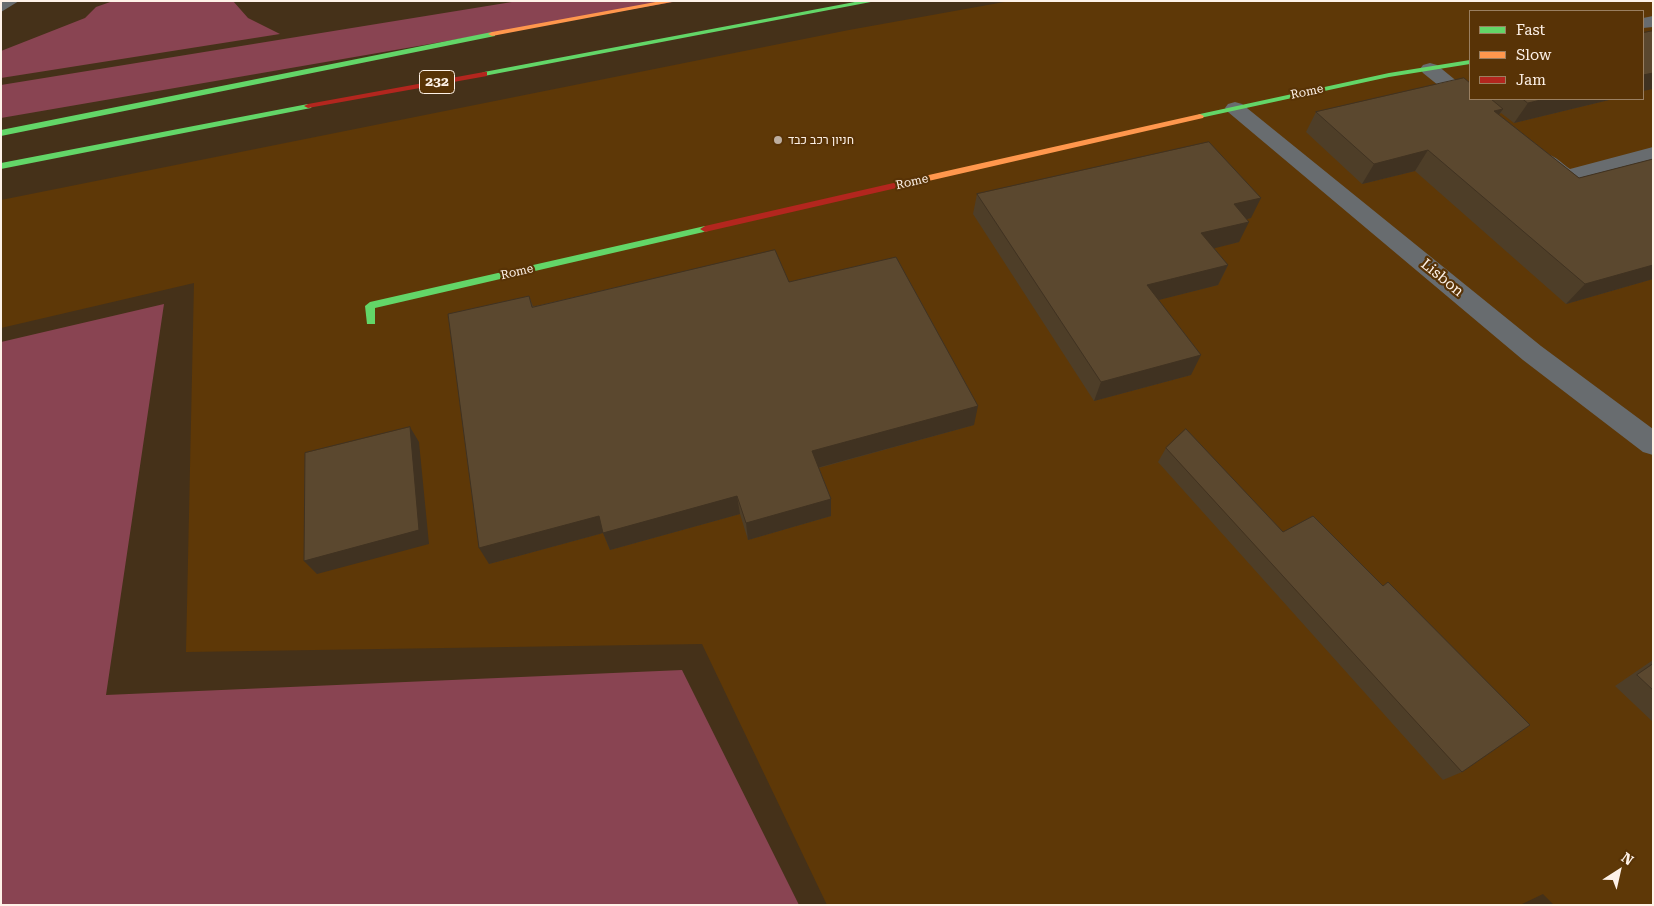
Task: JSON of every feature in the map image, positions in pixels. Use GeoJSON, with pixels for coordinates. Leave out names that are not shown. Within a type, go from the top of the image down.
{"type":"FeatureCollection","features":[{"type":"Feature","properties":{"kind":"main road","name":"232"},"geometry":{"type":"LineString","coordinates":[[1,133],[554,22],[674,1]]}},
{"type":"Feature","properties":{"kind":"main road","name":"232"},"geometry":{"type":"LineString","coordinates":[[1,166],[290,109],[873,1]]}},
{"type":"Feature","properties":{"kind":"main road","name":"Rome"},"geometry":{"type":"LineString","coordinates":[[371,322],[370,306],[1235,108],[1388,75],[1469,62]]}},
{"type":"Feature","properties":{"kind":"street"},"geometry":{"type":"LineString","coordinates":[[1430,69],[1490,117]]}},
{"type":"Feature","properties":{"kind":"street","name":"Lisbon"},"geometry":{"type":"LineString","coordinates":[[1235,108],[1532,352],[1653,444]]}},
{"type":"Feature","properties":{"kind":"street"},"geometry":{"type":"LineString","coordinates":[[1528,147],[1566,176],[1653,154]]}},
{"type":"Feature","properties":{"kind":"lane"},"geometry":{"type":"LineString","coordinates":[[1,8],[12,1]]}},
{"type":"Feature","properties":{"kind":"shaded area"},"geometry":{"type":"Polygon","coordinates":[[[113,1],[233,1],[248,18],[280,34],[1,78],[1,51],[85,18],[96,7],[113,1]]]}},
{"type":"Feature","properties":{"kind":"shaded area"},"geometry":{"type":"Polygon","coordinates":[[[518,1],[679,1],[1,118],[1,85],[518,1]]]}},
{"type":"Feature","properties":{"kind":"shaded area"},"geometry":{"type":"Polygon","coordinates":[[[1010,1],[1653,1],[1653,905],[1554,905],[1543,894],[1520,905],[827,905],[702,644],[186,652],[194,283],[1,328],[1,200],[849,30],[1010,1]]]}},
{"type":"Feature","properties":{"kind":"shaded area"},"geometry":{"type":"Polygon","coordinates":[[[164,304],[106,695],[682,670],[799,905],[1,905],[1,342],[164,304]]]}},
{"type":"Feature","properties":{"kind":"building"},"geometry":{"type":"Polygon","coordinates":[[[1653,31],[1653,73],[1644,75],[1644,33],[1653,31]]]}},
{"type":"Feature","properties":{"kind":"building"},"geometry":{"type":"Polygon","coordinates":[[[1464,78],[1469,82],[1469,100],[1492,100],[1503,109],[1494,111],[1579,178],[1653,159],[1653,265],[1585,284],[1428,150],[1374,164],[1316,112],[1464,78]]]}},
{"type":"Feature","properties":{"kind":"building"},"geometry":{"type":"Polygon","coordinates":[[[1524,100],[1541,100],[1528,103],[1524,100]]]}},
{"type":"Feature","properties":{"kind":"building"},"geometry":{"type":"Polygon","coordinates":[[[1209,142],[1261,198],[1234,204],[1249,222],[1201,233],[1228,265],[1147,285],[1201,355],[1101,382],[977,194],[1209,142]]]}},
{"type":"Feature","properties":{"kind":"building"},"geometry":{"type":"Polygon","coordinates":[[[775,250],[789,282],[896,257],[978,406],[812,451],[831,499],[746,523],[737,496],[603,533],[599,516],[479,548],[448,314],[529,296],[532,307],[775,250]]]}},
{"type":"Feature","properties":{"kind":"building"},"geometry":{"type":"Polygon","coordinates":[[[410,427],[419,530],[304,561],[305,453],[410,427]]]}},
{"type":"Feature","properties":{"kind":"building"},"geometry":{"type":"Polygon","coordinates":[[[1186,429],[1283,532],[1313,516],[1383,586],[1388,582],[1530,725],[1462,772],[1166,448],[1186,429]]]}},
{"type":"Feature","properties":{"kind":"building"},"geometry":{"type":"Polygon","coordinates":[[[1653,664],[1653,690],[1637,675],[1653,664]]]}},
{"type":"Feature","properties":{"kind":"traffic: fast"},"geometry":{"type":"LineString","coordinates":[[484,74],[873,1]]}},
{"type":"Feature","properties":{"kind":"traffic: fast"},"geometry":{"type":"LineString","coordinates":[[1,133],[492,34]]}},
{"type":"Feature","properties":{"kind":"traffic: fast"},"geometry":{"type":"LineString","coordinates":[[1200,116],[1389,75],[1469,62]]}},
{"type":"Feature","properties":{"kind":"traffic: fast"},"geometry":{"type":"LineString","coordinates":[[1,166],[308,106]]}},
{"type":"Feature","properties":{"kind":"traffic: fast"},"geometry":{"type":"LineString","coordinates":[[371,321],[370,306],[705,229]]}},
{"type":"Feature","properties":{"kind":"traffic: slow"},"geometry":{"type":"LineString","coordinates":[[492,34],[674,1]]}},
{"type":"Feature","properties":{"kind":"traffic: slow"},"geometry":{"type":"LineString","coordinates":[[911,182],[1200,116]]}},
{"type":"Feature","properties":{"kind":"traffic: jam"},"geometry":{"type":"LineString","coordinates":[[308,106],[484,74]]}},
{"type":"Feature","properties":{"kind":"traffic: jam"},"geometry":{"type":"LineString","coordinates":[[705,229],[911,182]]}},
{"type":"Feature","properties":{"kind":"place","name":"חניון רכב כבד"},"geometry":{"type":"Point","coordinates":[778,140]}}]}
